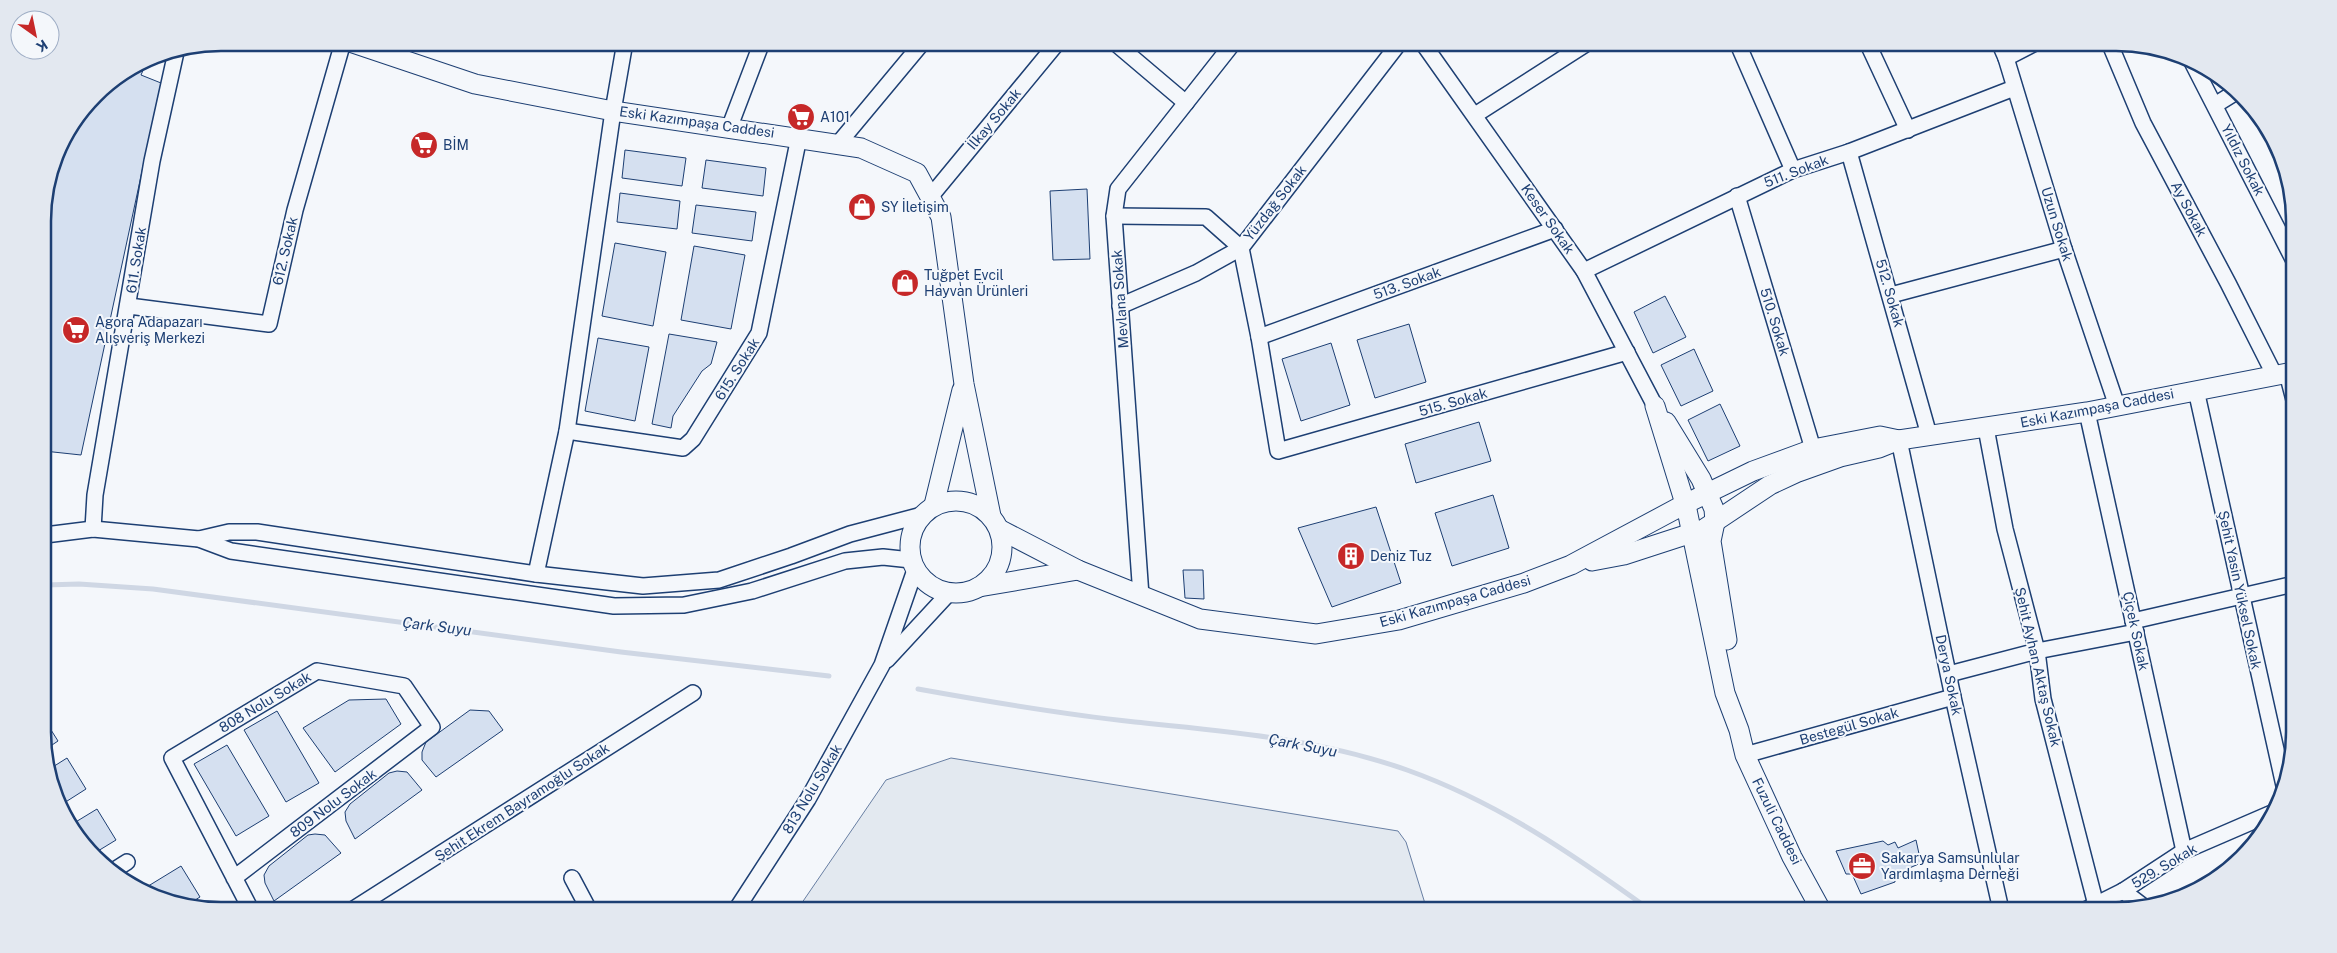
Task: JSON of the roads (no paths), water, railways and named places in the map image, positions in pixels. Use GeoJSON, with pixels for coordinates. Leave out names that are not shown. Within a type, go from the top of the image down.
{"type":"FeatureCollection","features":[{"type":"Feature","properties":{"kind":"street","name":"612. Sokak"},"geometry":{"type":"LineString","coordinates":[[129,306],[269,324],[295,210],[340,51]]}},
{"type":"Feature","properties":{"kind":"street","name":"Eski Kazımpaşa Caddesi"},"geometry":{"type":"LineString","coordinates":[[377,51],[474,84],[613,110],[730,126],[862,148],[917,173],[941,217],[964,384],[995,522],[1078,570],[1200,619],[1316,634],[1399,620],[1524,583],[1571,565],[1685,504],[1753,471],[1813,449],[1880,436],[1899,440]]}},
{"type":"Feature","properties":{"kind":"street"},"geometry":{"type":"LineString","coordinates":[[536,574],[567,431],[613,110],[623,51]]}},
{"type":"Feature","properties":{"kind":"street"},"geometry":{"type":"LineString","coordinates":[[730,126],[759,51]]}},
{"type":"Feature","properties":{"kind":"street"},"geometry":{"type":"LineString","coordinates":[[838,144],[916,51]]}},
{"type":"Feature","properties":{"kind":"street","name":"İlkay Sokak"},"geometry":{"type":"LineString","coordinates":[[931,196],[1051,51]]}},
{"type":"Feature","properties":{"kind":"street"},"geometry":{"type":"LineString","coordinates":[[1125,51],[1186,103]]}},
{"type":"Feature","properties":{"kind":"street","name":"Mevlana Sokak"},"geometry":{"type":"LineString","coordinates":[[1141,596],[1114,216],[1118,189],[1227,51]]}},
{"type":"Feature","properties":{"kind":"street","name":"Yüzdağ Sokak"},"geometry":{"type":"LineString","coordinates":[[1278,451],[1259,337],[1240,248],[1393,51]]}},
{"type":"Feature","properties":{"kind":"street","name":"Keser Sokak"},"geometry":{"type":"LineString","coordinates":[[1428,51],[1584,271],[1655,406]]}},
{"type":"Feature","properties":{"kind":"street"},"geometry":{"type":"LineString","coordinates":[[1474,115],[1575,51]]}},
{"type":"Feature","properties":{"kind":"street"},"geometry":{"type":"LineString","coordinates":[[1741,51],[1793,170]]}},
{"type":"Feature","properties":{"kind":"street"},"geometry":{"type":"LineString","coordinates":[[1871,51],[1908,130]]}},
{"type":"Feature","properties":{"kind":"street","name":"Uzun Sokak"},"geometry":{"type":"LineString","coordinates":[[2003,51],[2064,249],[2117,406]]}},
{"type":"Feature","properties":{"kind":"street"},"geometry":{"type":"LineString","coordinates":[[2006,58],[2020,51]]}},
{"type":"Feature","properties":{"kind":"street","name":"Ay Sokak"},"geometry":{"type":"LineString","coordinates":[[2113,51],[2143,123],[2228,283],[2285,373]]}},
{"type":"Feature","properties":{"kind":"street","name":"611. Sokak"},"geometry":{"type":"LineString","coordinates":[[93,529],[95,495],[129,306],[152,161],[175,58]]}},
{"type":"Feature","properties":{"kind":"street","name":"Yıldız Sokak"},"geometry":{"type":"LineString","coordinates":[[2198,73],[2286,245]]}},
{"type":"Feature","properties":{"kind":"street","name":"511. Sokak"},"geometry":{"type":"LineString","coordinates":[[1584,271],[1793,170],[1849,152],[2014,88]]}},
{"type":"Feature","properties":{"kind":"street"},"geometry":{"type":"LineString","coordinates":[[2215,105],[2230,95]]}},
{"type":"Feature","properties":{"kind":"street","name":"615. Sokak"},"geometry":{"type":"LineString","coordinates":[[567,431],[683,448],[693,439],[759,333],[799,137]]}},
{"type":"Feature","properties":{"kind":"street","name":"512. Sokak"},"geometry":{"type":"LineString","coordinates":[[1849,152],[1891,295],[1929,435]]}},
{"type":"Feature","properties":{"kind":"street","name":"510. Sokak"},"geometry":{"type":"LineString","coordinates":[[1738,196],[1813,449]]}},
{"type":"Feature","properties":{"kind":"street"},"geometry":{"type":"LineString","coordinates":[[1114,216],[1206,217],[1240,248],[1196,273],[1120,306]]}},
{"type":"Feature","properties":{"kind":"street","name":"513. Sokak"},"geometry":{"type":"LineString","coordinates":[[1259,337],[1556,229]]}},
{"type":"Feature","properties":{"kind":"street"},"geometry":{"type":"LineString","coordinates":[[1891,295],[2064,249]]}},
{"type":"Feature","properties":{"kind":"street","name":"515. Sokak"},"geometry":{"type":"LineString","coordinates":[[1278,451],[1627,352]]}},
{"type":"Feature","properties":{"kind":"street","name":"Eski Kazımpaşa Caddesi"},"geometry":{"type":"LineString","coordinates":[[1571,565],[1624,555],[1691,533],[1715,522],[1770,484],[1798,472],[1879,448],[1899,440],[2087,412],[2285,373]]}},
{"type":"Feature","properties":{"kind":"street","name":"Eski Kazımpaşa Caddesi"},"geometry":{"type":"LineString","coordinates":[[928,510],[964,384]]}},
{"type":"Feature","properties":{"kind":"street","name":"Şehit Yasin Yüksel Sokak"},"geometry":{"type":"LineString","coordinates":[[2196,390],[2281,772]]}},
{"type":"Feature","properties":{"kind":"street"},"geometry":{"type":"LineString","coordinates":[[1655,406],[1685,451],[1708,493],[1714,509],[1715,522],[1711,541],[1735,687],[1739,730]]}},
{"type":"Feature","properties":{"kind":"street"},"geometry":{"type":"LineString","coordinates":[[1655,406],[1685,504],[1725,693],[1739,730]]}},
{"type":"Feature","properties":{"kind":"street","name":"Çiçek Sokak"},"geometry":{"type":"LineString","coordinates":[[2087,412],[2184,851]]}},
{"type":"Feature","properties":{"kind":"street","name":"Şehit Ayhan Aktaş Sokak"},"geometry":{"type":"LineString","coordinates":[[1986,428],[2005,528],[2036,651],[2043,699],[2090,901]]}},
{"type":"Feature","properties":{"kind":"street","name":"Derya Sokak"},"geometry":{"type":"LineString","coordinates":[[1899,440],[1953,697],[1999,901]]}},
{"type":"Feature","properties":{"kind":"street"},"geometry":{"type":"LineString","coordinates":[[199,539],[229,532],[257,532],[536,574],[643,586],[719,580],[850,534],[928,510],[948,501],[964,501],[979,506],[995,522],[1002,542],[1001,556],[996,569],[988,580],[976,588]]}},
{"type":"Feature","properties":{"kind":"street"},"geometry":{"type":"LineString","coordinates":[[928,510],[913,528],[909,544],[913,565],[924,581],[936,589],[964,592],[976,588],[1078,570]]}},
{"type":"Feature","properties":{"kind":"street"},"geometry":{"type":"LineString","coordinates":[[51,534],[93,529],[199,539],[230,551],[614,606],[684,605],[752,591],[845,561],[883,557],[913,565]]}},
{"type":"Feature","properties":{"kind":"street"},"geometry":{"type":"LineString","coordinates":[[882,665],[913,565]]}},
{"type":"Feature","properties":{"kind":"street"},"geometry":{"type":"LineString","coordinates":[[1949,674],[2286,586]]}},
{"type":"Feature","properties":{"kind":"street"},"geometry":{"type":"LineString","coordinates":[[882,665],[950,592]]}},
{"type":"Feature","properties":{"kind":"street","name":"813 Nolu Sokak"},"geometry":{"type":"LineString","coordinates":[[741,902],[808,799],[882,665]]}},
{"type":"Feature","properties":{"kind":"street","name":"808 Nolu Sokak"},"geometry":{"type":"LineString","coordinates":[[234,878],[172,758],[317,671],[404,686],[432,727]]}},
{"type":"Feature","properties":{"kind":"street","name":"Şehit Ekrem Bayramoğlu Sokak"},"geometry":{"type":"LineString","coordinates":[[365,902],[693,693]]}},
{"type":"Feature","properties":{"kind":"street","name":"Bestegül Sokak"},"geometry":{"type":"LineString","coordinates":[[1745,755],[1953,697]]}},
{"type":"Feature","properties":{"kind":"street","name":"809 Nolu Sokak"},"geometry":{"type":"LineString","coordinates":[[234,878],[432,727]]}},
{"type":"Feature","properties":{"kind":"street","name":"Fuzuli Caddesi"},"geometry":{"type":"LineString","coordinates":[[1739,730],[1745,755],[1792,857],[1816,901]]}},
{"type":"Feature","properties":{"kind":"street","name":"529. Sokak"},"geometry":{"type":"LineString","coordinates":[[2103,901],[2123,891],[2184,851],[2262,817]]}},
{"type":"Feature","properties":{"kind":"street"},"geometry":{"type":"LineString","coordinates":[[234,878],[247,902]]}},
{"type":"Feature","properties":{"kind":"street"},"geometry":{"type":"LineString","coordinates":[[572,878],[584,902]]}},
{"type":"Feature","properties":{"kind":"street"},"geometry":{"type":"LineString","coordinates":[[2123,891],[2135,900]]}},
{"type":"Feature","properties":{"kind":"waterway","name":"Çark Suyu"},"geometry":{"type":"LineString","coordinates":[[51,585],[79,584],[153,589],[621,652],[829,676]]}},
{"type":"Feature","properties":{"kind":"waterway","name":"Çark Suyu"},"geometry":{"type":"LineString","coordinates":[[918,689],[1080,715],[1272,738],[1374,759],[1440,783],[1503,814],[1534,831],[1593,869],[1638,901]]}},
{"type":"Feature","properties":{"kind":"place","name":"A101"},"geometry":{"type":"Point","coordinates":[801,117]}},
{"type":"Feature","properties":{"kind":"place","name":"BİM"},"geometry":{"type":"Point","coordinates":[424,145]}},
{"type":"Feature","properties":{"kind":"place","name":"SY İletişim"},"geometry":{"type":"Point","coordinates":[862,207]}},
{"type":"Feature","properties":{"kind":"place","name":"Tuğpet Evcil Hayvan Ürünleri"},"geometry":{"type":"Point","coordinates":[905,283]}},
{"type":"Feature","properties":{"kind":"place","name":"Agora Adapazarı Alışveriş Merkezi"},"geometry":{"type":"Point","coordinates":[76,330]}},
{"type":"Feature","properties":{"kind":"place","name":"Deniz Tuz"},"geometry":{"type":"Point","coordinates":[1351,556]}},
{"type":"Feature","properties":{"kind":"place","name":"Sakarya Samsunlular Yardımlaşma Derneği"},"geometry":{"type":"Point","coordinates":[1862,866]}}]}
